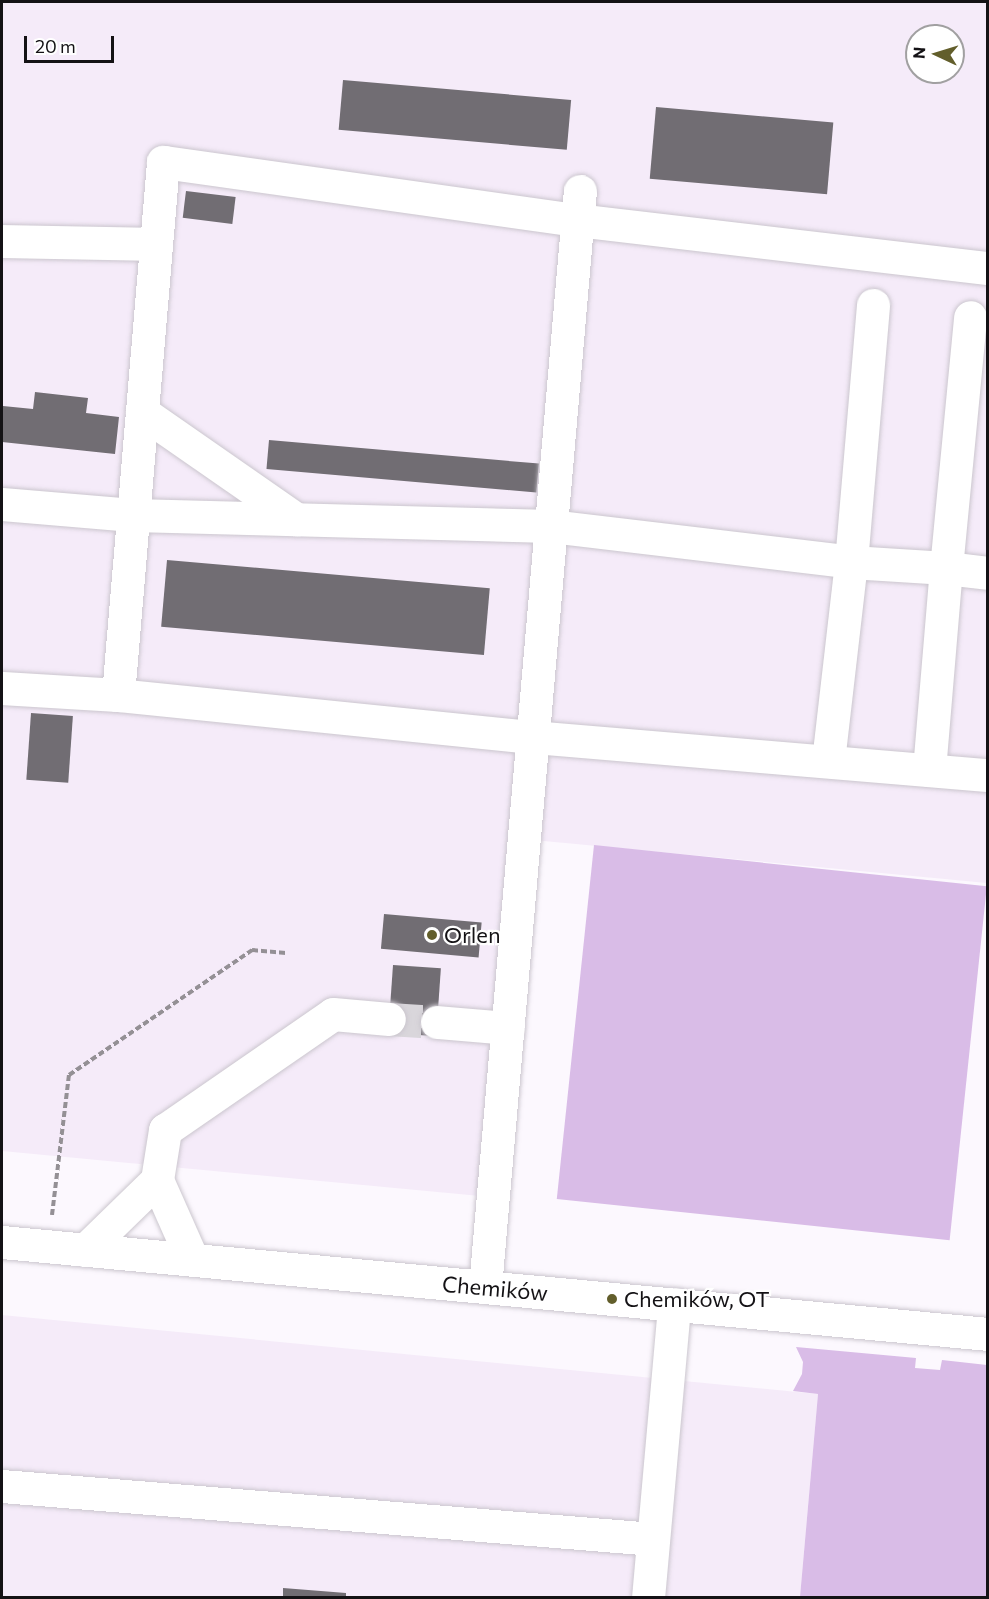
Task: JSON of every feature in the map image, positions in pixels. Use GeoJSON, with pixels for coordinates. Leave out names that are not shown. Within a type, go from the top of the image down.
{"type":"FeatureCollection","features":[{"type":"Feature","properties":{"kind":"street"},"geometry":{"type":"LineString","coordinates":[[118,695],[163,162],[578,206],[987,268]]}},
{"type":"Feature","properties":{"kind":"street"},"geometry":{"type":"LineString","coordinates":[[485,1287],[578,206]]}},
{"type":"Feature","properties":{"kind":"street"},"geometry":{"type":"LineString","coordinates":[[2,241],[156,244]]}},
{"type":"Feature","properties":{"kind":"street"},"geometry":{"type":"LineString","coordinates":[[828,761],[851,562],[873,305]]}},
{"type":"Feature","properties":{"kind":"street"},"geometry":{"type":"LineString","coordinates":[[929,770],[970,317]]}},
{"type":"Feature","properties":{"kind":"street"},"geometry":{"type":"LineString","coordinates":[[142,412],[296,519]]}},
{"type":"Feature","properties":{"kind":"street"},"geometry":{"type":"LineString","coordinates":[[2,504],[134,515],[551,526],[851,562],[987,573]]}},
{"type":"Feature","properties":{"kind":"street"},"geometry":{"type":"LineString","coordinates":[[2,688],[118,695],[532,737],[987,775]]}},
{"type":"Feature","properties":{"kind":"street"},"geometry":{"type":"LineString","coordinates":[[192,1259],[157,1180],[165,1130],[333,1014],[389,1018]]}},
{"type":"Feature","properties":{"kind":"street"},"geometry":{"type":"LineString","coordinates":[[437,1022],[508,1028]]}},
{"type":"Feature","properties":{"kind":"street"},"geometry":{"type":"LineString","coordinates":[[85,1250],[157,1180]]}},
{"type":"Feature","properties":{"kind":"street","name":"Chemików"},"geometry":{"type":"LineString","coordinates":[[2,1242],[987,1334]]}},
{"type":"Feature","properties":{"kind":"street"},"geometry":{"type":"LineString","coordinates":[[648,1598],[674,1304]]}},
{"type":"Feature","properties":{"kind":"street"},"geometry":{"type":"LineString","coordinates":[[2,1486],[653,1539]]}},
{"type":"Feature","properties":{"kind":"path"},"geometry":{"type":"LineString","coordinates":[[51,1227],[69,1075],[252,950],[286,953]]}},
{"type":"Feature","properties":{"kind":"shaded area"},"geometry":{"type":"Polygon","coordinates":[[[2,2],[987,2],[987,883],[512,838],[480,1196],[2,1151],[2,2]]]}},
{"type":"Feature","properties":{"kind":"shaded area"},"geometry":{"type":"Polygon","coordinates":[[[594,845],[987,886],[950,1240],[557,1199],[594,845]]]}},
{"type":"Feature","properties":{"kind":"shaded area"},"geometry":{"type":"Polygon","coordinates":[[[2,1315],[818,1394],[800,1597],[2,1597],[2,1315]]]}},
{"type":"Feature","properties":{"kind":"shaded area"},"geometry":{"type":"Polygon","coordinates":[[[796,1347],[916,1358],[915,1368],[940,1370],[942,1360],[987,1365],[987,1597],[800,1597],[818,1394],[793,1391],[802,1374],[803,1362],[796,1347]]]}},
{"type":"Feature","properties":{"kind":"building"},"geometry":{"type":"Polygon","coordinates":[[[343,80],[571,100],[567,150],[339,130],[343,80]]]}},
{"type":"Feature","properties":{"kind":"building"},"geometry":{"type":"Polygon","coordinates":[[[656,107],[833,123],[827,194],[650,179],[656,107]]]}},
{"type":"Feature","properties":{"kind":"building"},"geometry":{"type":"Polygon","coordinates":[[[186,191],[236,197],[232,224],[183,218],[186,191]]]}},
{"type":"Feature","properties":{"kind":"building"},"geometry":{"type":"Polygon","coordinates":[[[35,392],[88,398],[86,413],[119,417],[115,454],[2,442],[3,406],[33,409],[35,392]]]}},
{"type":"Feature","properties":{"kind":"building"},"geometry":{"type":"Polygon","coordinates":[[[269,440],[539,464],[536,493],[266,469],[269,440]]]}},
{"type":"Feature","properties":{"kind":"building"},"geometry":{"type":"Polygon","coordinates":[[[167,560],[490,588],[484,655],[161,627],[167,560]]]}},
{"type":"Feature","properties":{"kind":"building"},"geometry":{"type":"Polygon","coordinates":[[[31,713],[73,716],[68,783],[26,780],[31,713]]]}},
{"type":"Feature","properties":{"kind":"building","name":"Orlen"},"geometry":{"type":"Polygon","coordinates":[[[384,914],[482,923],[479,957],[381,949],[384,914]]]}},
{"type":"Feature","properties":{"kind":"building"},"geometry":{"type":"Polygon","coordinates":[[[393,965],[441,968],[436,1036],[388,1033],[393,965]]]}},
{"type":"Feature","properties":{"kind":"building"},"geometry":{"type":"Polygon","coordinates":[[[283,1588],[346,1593],[346,1598],[283,1598],[283,1588]]]}},
{"type":"Feature","properties":{"kind":"tunnel"},"geometry":{"type":"LineString","coordinates":[[389,1019],[437,1022]]}},
{"type":"Feature","properties":{"kind":"place","name":"Orlen"},"geometry":{"type":"Point","coordinates":[432,935]}},
{"type":"Feature","properties":{"kind":"place","name":"Chemików, OT"},"geometry":{"type":"Point","coordinates":[612,1299]}}]}
